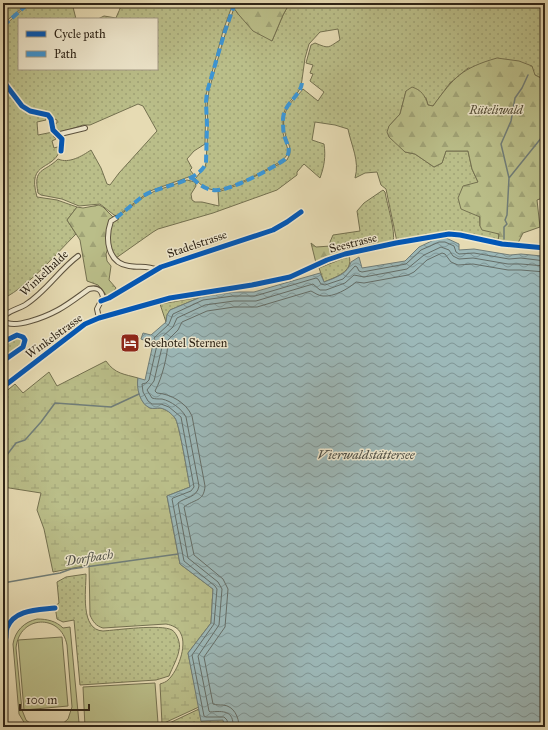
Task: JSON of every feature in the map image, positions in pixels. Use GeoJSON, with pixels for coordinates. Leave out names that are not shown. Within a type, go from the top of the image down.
{"type":"FeatureCollection","features":[{"type":"Feature","properties":{"kind":"street"},"geometry":{"type":"LineString","coordinates":[[3,81],[22,106],[30,111],[48,115],[51,118],[53,130],[56,135],[62,139],[61,151]]}},
{"type":"Feature","properties":{"kind":"street"},"geometry":{"type":"LineString","coordinates":[[56,135],[85,128]]}},
{"type":"Feature","properties":{"kind":"street","name":"Stadelstrasse"},"geometry":{"type":"LineString","coordinates":[[101,301],[109,298],[157,270],[273,230],[301,212]]}},
{"type":"Feature","properties":{"kind":"street"},"geometry":{"type":"LineString","coordinates":[[116,218],[111,221],[107,240],[108,247],[115,259],[121,264],[128,266],[152,267],[157,270]]}},
{"type":"Feature","properties":{"kind":"street","name":"Seestrasse"},"geometry":{"type":"LineString","coordinates":[[99,318],[170,298],[252,285],[282,278],[299,273],[327,260],[345,254],[449,234],[502,244],[545,248]]}},
{"type":"Feature","properties":{"kind":"street","name":"Winkelhalde"},"geometry":{"type":"LineString","coordinates":[[78,256],[66,264],[37,297],[5,314],[3,318],[7,323],[13,324],[34,320],[59,310],[89,289],[94,288],[101,292],[101,301]]}},
{"type":"Feature","properties":{"kind":"street"},"geometry":{"type":"LineString","coordinates":[[99,318],[97,308],[101,301]]}},
{"type":"Feature","properties":{"kind":"street","name":"Winkelstrasse"},"geometry":{"type":"LineString","coordinates":[[4,384],[85,324],[99,318]]}},
{"type":"Feature","properties":{"kind":"street"},"geometry":{"type":"LineString","coordinates":[[3,342],[17,335],[26,340],[23,347],[3,361]]}},
{"type":"Feature","properties":{"kind":"street"},"geometry":{"type":"LineString","coordinates":[[3,643],[6,639],[7,628],[22,613],[55,608]]}},
{"type":"Feature","properties":{"kind":"green space"},"geometry":{"type":"Polygon","coordinates":[[[3,3],[28,3],[3,24],[3,3]]]}},
{"type":"Feature","properties":{"kind":"green space"},"geometry":{"type":"Polygon","coordinates":[[[31,3],[88,3],[88,5],[73,7],[76,18],[18,18],[18,70],[158,70],[158,18],[116,18],[121,3],[230,3],[232,6],[223,31],[206,95],[205,144],[194,151],[187,159],[192,168],[190,170],[194,175],[150,191],[117,216],[100,204],[79,206],[62,199],[41,195],[38,193],[37,179],[41,172],[58,159],[67,161],[71,160],[80,157],[91,150],[101,168],[107,184],[110,185],[157,131],[143,106],[138,104],[90,125],[83,125],[59,133],[55,131],[54,124],[57,123],[57,120],[42,111],[26,108],[3,79],[3,27],[31,3]]]}},
{"type":"Feature","properties":{"kind":"green space"},"geometry":{"type":"Polygon","coordinates":[[[230,3],[309,3],[288,6],[272,41],[253,31],[230,3]]]}},
{"type":"Feature","properties":{"kind":"green space"},"geometry":{"type":"Polygon","coordinates":[[[309,3],[545,3],[545,80],[535,75],[468,68],[450,83],[433,106],[428,105],[426,98],[406,91],[400,114],[389,126],[405,152],[415,154],[434,167],[442,163],[446,151],[468,151],[472,169],[478,182],[480,226],[499,234],[498,241],[467,234],[449,232],[397,242],[386,189],[381,185],[377,172],[365,173],[355,178],[356,159],[348,129],[335,125],[315,122],[312,140],[324,144],[325,149],[323,170],[320,178],[304,164],[297,172],[297,175],[277,190],[213,213],[158,229],[116,258],[110,245],[112,221],[145,196],[187,180],[195,182],[196,186],[191,194],[192,200],[195,202],[219,206],[218,192],[238,185],[287,160],[290,149],[284,131],[284,116],[287,108],[303,89],[318,101],[324,92],[310,81],[313,74],[310,73],[313,65],[306,63],[311,45],[315,43],[328,47],[333,45],[340,40],[338,29],[320,32],[309,44],[305,58],[301,87],[287,105],[283,115],[283,133],[288,150],[287,155],[283,160],[250,178],[222,189],[213,190],[207,188],[195,179],[205,167],[206,163],[208,126],[207,107],[209,90],[234,8],[239,15],[272,41],[288,6],[309,3]]]}},
{"type":"Feature","properties":{"kind":"green space"},"geometry":{"type":"Polygon","coordinates":[[[104,16],[116,18],[100,18],[104,16]]]}},
{"type":"Feature","properties":{"kind":"green space","name":"Rüteliwald"},"geometry":{"type":"Polygon","coordinates":[[[497,58],[519,61],[532,66],[535,75],[545,80],[545,197],[537,200],[540,227],[523,233],[518,243],[498,241],[499,234],[482,230],[480,226],[480,217],[461,209],[458,198],[463,186],[478,182],[472,169],[468,151],[446,151],[442,163],[434,167],[415,154],[405,152],[389,137],[387,132],[389,126],[400,114],[406,91],[412,87],[420,91],[426,98],[428,105],[433,106],[453,81],[460,75],[475,66],[497,58]]]}},
{"type":"Feature","properties":{"kind":"green space"},"geometry":{"type":"Polygon","coordinates":[[[3,83],[21,106],[45,115],[46,120],[37,122],[38,135],[53,132],[56,139],[52,141],[54,148],[61,146],[54,160],[38,171],[35,176],[37,197],[57,200],[77,207],[67,220],[76,234],[33,277],[14,293],[3,299],[3,83]]]}},
{"type":"Feature","properties":{"kind":"green space"},"geometry":{"type":"Polygon","coordinates":[[[383,190],[385,192],[392,225],[394,237],[393,242],[344,253],[341,248],[331,246],[330,242],[333,235],[360,231],[357,211],[364,203],[383,190]]]}},
{"type":"Feature","properties":{"kind":"green space"},"geometry":{"type":"Polygon","coordinates":[[[99,205],[114,218],[111,220],[106,254],[107,261],[111,266],[109,280],[116,288],[113,293],[107,296],[98,285],[87,281],[80,240],[67,220],[77,207],[83,208],[99,205]]]}},
{"type":"Feature","properties":{"kind":"green space"},"geometry":{"type":"Polygon","coordinates":[[[311,243],[316,247],[331,246],[341,248],[344,253],[316,263],[311,243]]]}},
{"type":"Feature","properties":{"kind":"green space"},"geometry":{"type":"Polygon","coordinates":[[[349,256],[350,262],[346,270],[338,276],[324,282],[319,268],[349,256]]]}},
{"type":"Feature","properties":{"kind":"green space"},"geometry":{"type":"Polygon","coordinates":[[[201,297],[170,310],[167,315],[166,322],[160,304],[201,297]]]}},
{"type":"Feature","properties":{"kind":"green space"},"geometry":{"type":"Polygon","coordinates":[[[17,337],[22,340],[22,345],[3,357],[3,344],[17,337]]]}},
{"type":"Feature","properties":{"kind":"green space"},"geometry":{"type":"Polygon","coordinates":[[[106,361],[116,371],[138,378],[140,395],[144,403],[151,408],[164,409],[171,413],[177,422],[190,487],[167,496],[180,564],[213,589],[211,623],[188,653],[199,707],[162,724],[160,684],[172,676],[178,665],[183,645],[183,639],[179,630],[166,624],[103,628],[97,625],[90,615],[89,565],[53,572],[44,529],[37,510],[41,493],[3,487],[3,394],[15,384],[23,393],[49,372],[57,386],[106,361]]]}},
{"type":"Feature","properties":{"kind":"green space"},"geometry":{"type":"Polygon","coordinates":[[[86,574],[86,608],[91,624],[96,629],[103,631],[159,627],[174,631],[178,639],[179,648],[169,676],[156,680],[80,685],[74,620],[63,622],[57,619],[55,606],[59,603],[57,582],[66,577],[86,574]]]}},
{"type":"Feature","properties":{"kind":"green space"},"geometry":{"type":"Polygon","coordinates":[[[37,619],[51,621],[63,628],[70,627],[79,723],[59,727],[68,719],[72,707],[67,645],[63,635],[57,627],[49,623],[40,622],[32,624],[24,629],[19,637],[16,648],[22,710],[26,720],[35,727],[28,727],[19,714],[13,644],[18,631],[28,622],[37,619]]]}},
{"type":"Feature","properties":{"kind":"green space"},"geometry":{"type":"Polygon","coordinates":[[[62,637],[68,706],[24,710],[18,640],[62,637]]]}},
{"type":"Feature","properties":{"kind":"green space"},"geometry":{"type":"Polygon","coordinates":[[[155,683],[158,723],[85,727],[83,687],[155,683]]]}},
{"type":"Feature","properties":{"kind":"green space"},"geometry":{"type":"Polygon","coordinates":[[[199,709],[201,721],[223,720],[223,727],[161,727],[199,709]]]}},
{"type":"Feature","properties":{"kind":"water","name":"Vierwaldstättersee"},"geometry":{"type":"Polygon","coordinates":[[[438,238],[446,238],[459,244],[459,250],[474,249],[510,255],[521,254],[542,256],[545,258],[545,727],[223,727],[223,720],[201,721],[188,653],[211,623],[213,589],[180,564],[167,496],[190,487],[181,439],[175,418],[164,409],[151,408],[147,406],[141,399],[138,378],[145,380],[153,344],[141,339],[143,333],[151,335],[166,322],[167,315],[170,310],[201,297],[233,292],[254,292],[320,273],[324,282],[344,273],[351,262],[359,257],[362,268],[405,261],[419,247],[438,238]]]}},
{"type":"Feature","properties":{"kind":"waterway"},"geometry":{"type":"LineString","coordinates":[[504,239],[504,227],[507,224],[505,220],[507,215],[509,178],[501,144],[511,121],[515,98],[528,75]]}},
{"type":"Feature","properties":{"kind":"waterway"},"geometry":{"type":"LineString","coordinates":[[509,178],[542,137],[545,126]]}},
{"type":"Feature","properties":{"kind":"waterway"},"geometry":{"type":"LineString","coordinates":[[3,460],[16,443],[25,440],[55,403],[111,407],[139,394]]}},
{"type":"Feature","properties":{"kind":"waterway","name":"Dorfbach"},"geometry":{"type":"LineString","coordinates":[[3,583],[60,573],[71,569],[178,554]]}},
{"type":"Feature","properties":{"kind":"marked path"},"geometry":{"type":"LineString","coordinates":[[3,26],[29,3]]}},
{"type":"Feature","properties":{"kind":"marked path"},"geometry":{"type":"LineString","coordinates":[[116,218],[143,196],[195,175],[202,170],[206,163],[207,92],[235,3]]}},
{"type":"Feature","properties":{"kind":"marked path"},"geometry":{"type":"LineString","coordinates":[[192,178],[201,186],[213,190],[220,190],[249,180],[284,160],[289,151],[284,135],[284,113],[301,88],[302,83]]}},
{"type":"Feature","properties":{"kind":"cycle path"},"geometry":{"type":"LineString","coordinates":[[3,81],[22,106],[30,111],[48,115],[51,119],[53,130],[62,139],[61,151]]}},
{"type":"Feature","properties":{"kind":"cycle path"},"geometry":{"type":"LineString","coordinates":[[101,301],[109,298],[161,267],[273,230],[301,212]]}},
{"type":"Feature","properties":{"kind":"cycle path"},"geometry":{"type":"LineString","coordinates":[[3,387],[85,324],[99,318],[170,298],[252,285],[290,277],[327,260],[345,254],[449,234],[502,244],[545,248]]}},
{"type":"Feature","properties":{"kind":"cycle path"},"geometry":{"type":"LineString","coordinates":[[3,342],[17,335],[23,337],[25,340],[23,347],[3,361]]}},
{"type":"Feature","properties":{"kind":"cycle path"},"geometry":{"type":"LineString","coordinates":[[3,643],[6,638],[7,628],[15,617],[35,610],[55,608]]}},
{"type":"Feature","properties":{"kind":"place","name":"Seehotel Sternen"},"geometry":{"type":"Point","coordinates":[130,343]}}]}
